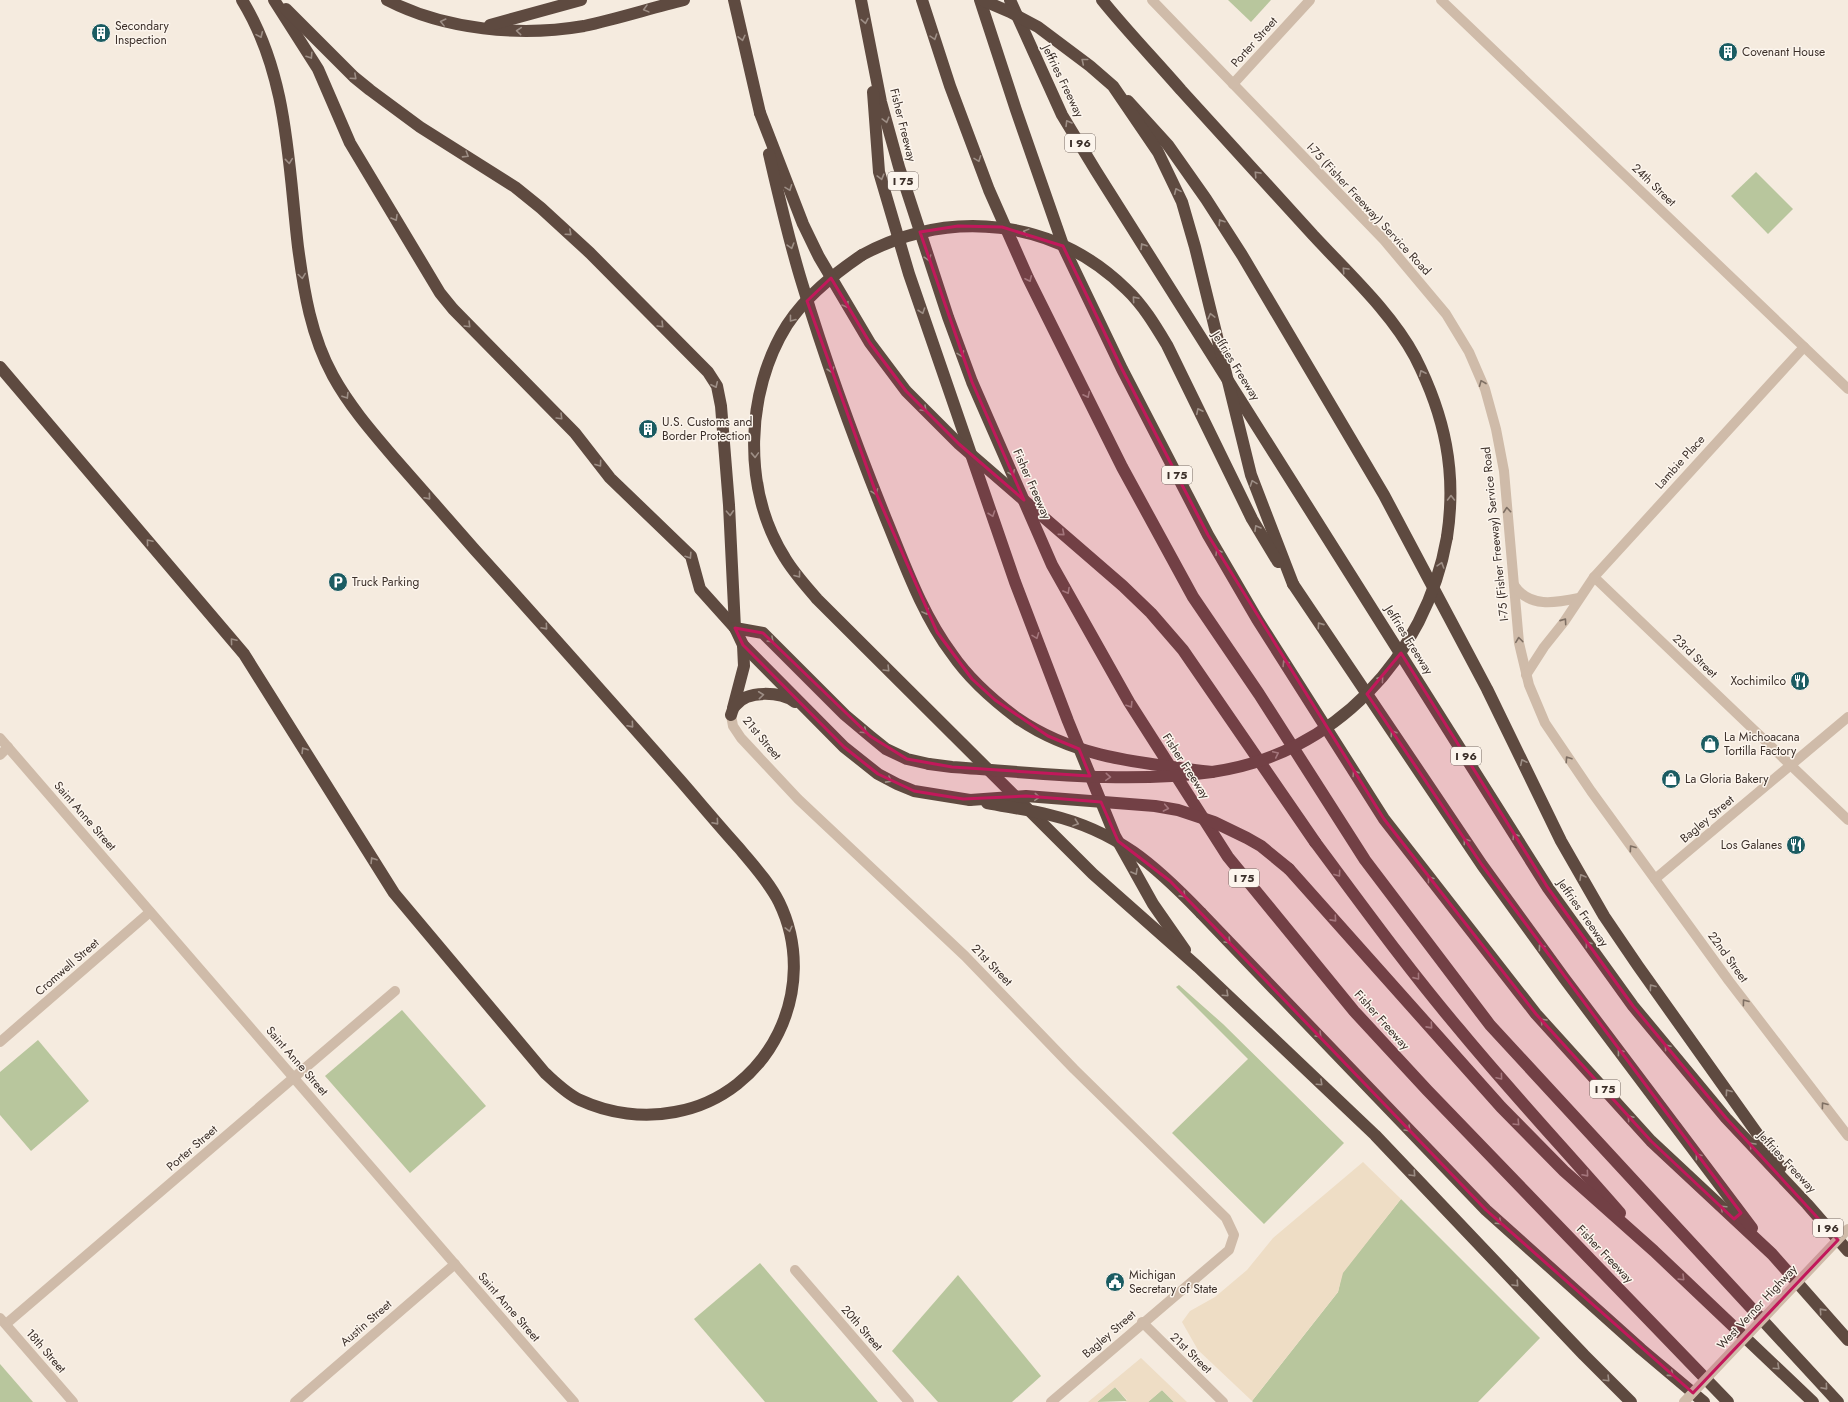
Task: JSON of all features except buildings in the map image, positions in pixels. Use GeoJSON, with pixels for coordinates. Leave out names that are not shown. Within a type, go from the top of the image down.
{"type":"FeatureCollection","features":[{"type":"Feature","properties":{"kind":"highway"},"geometry":{"type":"LineString","coordinates":[[0,367],[244,654],[394,893],[545,1072],[561,1088],[579,1100],[626,1114],[653,1116],[680,1112],[710,1101],[732,1088],[751,1072],[766,1054],[778,1035],[788,1011],[792,988],[794,966],[792,942],[787,920],[778,900],[754,866],[366,425],[333,376],[315,334],[307,305],[297,237],[282,106],[261,37],[242,0]]}},
{"type":"Feature","properties":{"kind":"highway"},"geometry":{"type":"LineString","coordinates":[[275,0],[354,77],[433,135],[515,187],[541,208],[590,253],[712,378],[717,386],[722,406],[729,505],[735,628]]}},
{"type":"Feature","properties":{"kind":"highway"},"geometry":{"type":"LineString","coordinates":[[275,0],[318,69],[350,143],[427,273],[453,309],[575,433],[610,478],[691,556],[700,589],[735,628],[743,645],[844,747],[862,762],[897,784],[914,791],[1049,815],[1109,836],[1153,866],[1170,881],[1486,1210],[1640,1349],[1704,1402]]}},
{"type":"Feature","properties":{"kind":"highway"},"geometry":{"type":"LineString","coordinates":[[387,0],[427,18],[449,23],[526,31],[552,31],[585,25],[684,0]]}},
{"type":"Feature","properties":{"kind":"highway"},"geometry":{"type":"LineString","coordinates":[[482,27],[581,0]]}},
{"type":"Feature","properties":{"kind":"highway"},"geometry":{"type":"LineString","coordinates":[[734,0],[787,230],[802,284],[845,412],[876,493],[924,608],[952,655],[972,679],[995,700],[1018,718],[1048,736],[1069,745],[1116,759],[1212,772]]}},
{"type":"Feature","properties":{"kind":"highway","name":"Fisher Freeway"},"geometry":{"type":"LineString","coordinates":[[861,0],[882,102],[899,167],[948,317],[972,382],[1052,565],[1128,702],[1228,857],[1354,1011],[1432,1096],[1728,1402]]}},
{"type":"Feature","properties":{"kind":"highway"},"geometry":{"type":"LineString","coordinates":[[922,0],[950,86],[989,190],[1028,278],[1122,468],[1193,598],[1258,694],[1365,860],[1490,1025],[1838,1402]]}},
{"type":"Feature","properties":{"kind":"highway"},"geometry":{"type":"LineString","coordinates":[[981,0],[1010,12],[1038,27],[1066,46],[1113,86],[1168,145],[1242,255],[1384,495],[1487,689],[1561,841],[1604,916],[1807,1204]]}},
{"type":"Feature","properties":{"kind":"highway","name":"I 75"},"geometry":{"type":"LineString","coordinates":[[981,0],[1016,110],[1064,248],[1122,369],[1208,536],[1262,626],[1384,819],[1536,1014],[1651,1141],[1772,1254],[1848,1340]]}},
{"type":"Feature","properties":{"kind":"highway","name":"Jeffries Freeway"},"geometry":{"type":"LineString","coordinates":[[1010,0],[1062,115],[1548,888],[1633,1006],[1726,1118],[1807,1204],[1848,1252]]}},
{"type":"Feature","properties":{"kind":"highway"},"geometry":{"type":"LineString","coordinates":[[735,628],[763,633],[845,715],[886,749],[907,759],[952,767],[1123,778],[1212,772],[1244,766],[1270,757],[1299,744],[1330,725],[1375,687],[1395,663],[1419,622],[1432,594],[1443,561],[1451,511],[1451,486],[1443,426],[1432,394],[1414,356],[1388,316],[1240,155],[1102,0]]}},
{"type":"Feature","properties":{"kind":"highway"},"geometry":{"type":"LineString","coordinates":[[869,41],[879,172],[909,274],[1015,582],[1115,836],[1153,904],[1198,967]]}},
{"type":"Feature","properties":{"kind":"highway"},"geometry":{"type":"LineString","coordinates":[[1113,86],[1158,152],[1182,202],[1195,247],[1250,475],[1293,584]]}},
{"type":"Feature","properties":{"kind":"highway"},"geometry":{"type":"LineString","coordinates":[[760,113],[803,224],[819,257],[870,343],[906,391],[959,444],[1123,586],[1151,613],[1183,650],[1315,842],[1384,936],[1458,1028],[1513,1093],[1654,1251]]}},
{"type":"Feature","properties":{"kind":"highway"},"geometry":{"type":"LineString","coordinates":[[1631,1402],[1584,1355],[1375,1135],[1198,967],[1093,874],[817,599],[785,558],[773,533],[757,480],[754,456],[758,402],[764,377],[787,325],[800,308],[819,288],[862,255],[882,244],[910,234],[937,228],[981,225],[1002,227],[1043,237],[1059,244],[1077,253],[1126,289],[1155,325],[1167,345],[1252,519],[1293,584],[1482,865],[1564,978],[1772,1254]]}},
{"type":"Feature","properties":{"kind":"highway"},"geometry":{"type":"LineString","coordinates":[[731,714],[744,666],[743,645]]}},
{"type":"Feature","properties":{"kind":"highway"},"geometry":{"type":"LineString","coordinates":[[731,714],[735,705],[743,700],[762,694],[777,694],[790,698],[817,719]]}},
{"type":"Feature","properties":{"kind":"highway"},"geometry":{"type":"LineString","coordinates":[[966,800],[1026,796],[1155,806],[1178,810],[1214,822],[1261,846],[1289,869],[1501,1107],[1564,1172],[1654,1251],[1813,1402]]}},
{"type":"Feature","properties":{"kind":"street","name":"I-75 (Fisher Freeway) Service Road"},"geometry":{"type":"LineString","coordinates":[[1152,0],[1384,240],[1446,314],[1469,352],[1485,389],[1496,429],[1504,471],[1513,585],[1520,643],[1526,675],[1545,723],[1591,790]]}},
{"type":"Feature","properties":{"kind":"street","name":"Porter Street"},"geometry":{"type":"LineString","coordinates":[[1233,84],[1310,0]]}},
{"type":"Feature","properties":{"kind":"street","name":"24th Street"},"geometry":{"type":"LineString","coordinates":[[1441,0],[1848,389]]}},
{"type":"Feature","properties":{"kind":"street","name":"Lambie Place"},"geometry":{"type":"LineString","coordinates":[[1526,675],[1540,652],[1564,622],[1594,577],[1804,347]]}},
{"type":"Feature","properties":{"kind":"street","name":"23rd Street"},"geometry":{"type":"LineString","coordinates":[[1594,577],[1848,820]]}},
{"type":"Feature","properties":{"kind":"street"},"geometry":{"type":"LineString","coordinates":[[1513,585],[1519,593],[1526,598],[1537,602],[1561,602],[1579,598]]}},
{"type":"Feature","properties":{"kind":"street","name":"21st Street"},"geometry":{"type":"LineString","coordinates":[[731,714],[733,726],[741,738],[798,799],[965,956],[1074,1069],[1226,1218],[1234,1235]]}},
{"type":"Feature","properties":{"kind":"street","name":"Bagley Street"},"geometry":{"type":"LineString","coordinates":[[1655,879],[1848,717]]}},
{"type":"Feature","properties":{"kind":"street","name":"Saint Anne Street"},"geometry":{"type":"LineString","coordinates":[[0,738],[574,1402]]}},
{"type":"Feature","properties":{"kind":"street"},"geometry":{"type":"LineString","coordinates":[[0,755],[8,747]]}},
{"type":"Feature","properties":{"kind":"street","name":"22nd Street"},"geometry":{"type":"LineString","coordinates":[[1591,790],[1729,981],[1848,1136]]}},
{"type":"Feature","properties":{"kind":"street","name":"Cromwell Street"},"geometry":{"type":"LineString","coordinates":[[0,1042],[150,912]]}},
{"type":"Feature","properties":{"kind":"street","name":"Porter Street"},"geometry":{"type":"LineString","coordinates":[[3,1321],[395,991]]}},
{"type":"Feature","properties":{"kind":"street","name":"West Vernor Highway"},"geometry":{"type":"LineString","coordinates":[[1684,1402],[1848,1229]]}},
{"type":"Feature","properties":{"kind":"street","name":"Bagley Street"},"geometry":{"type":"LineString","coordinates":[[1050,1402],[1142,1322],[1229,1250],[1234,1235]]}},
{"type":"Feature","properties":{"kind":"street","name":"Austin Street"},"geometry":{"type":"LineString","coordinates":[[294,1402],[455,1264]]}},
{"type":"Feature","properties":{"kind":"street","name":"20th Street"},"geometry":{"type":"LineString","coordinates":[[795,1270],[909,1402]]}},
{"type":"Feature","properties":{"kind":"street","name":"18th Street"},"geometry":{"type":"LineString","coordinates":[[3,1321],[68,1400]]}},
{"type":"Feature","properties":{"kind":"street","name":"21st Street"},"geometry":{"type":"LineString","coordinates":[[1142,1322],[1223,1402]]}},
{"type":"Feature","properties":{"kind":"highlighted area"},"geometry":{"type":"Polygon","coordinates":[[[958,226],[1002,227],[1063,246],[1122,369],[1208,535],[1384,819],[1536,1014],[1651,1141],[1734,1219],[1741,1213],[1482,865],[1367,694],[1401,653],[1548,888],[1633,1006],[1726,1118],[1838,1240],[1693,1393],[1486,1210],[1170,881],[1118,841],[1101,802],[1026,796],[963,799],[914,791],[878,774],[844,747],[743,645],[735,628],[763,633],[870,736],[907,759],[952,767],[1090,776],[1079,749],[1048,736],[995,700],[972,679],[937,632],[876,493],[807,301],[831,278],[870,343],[906,391],[959,444],[1024,500],[972,382],[920,232],[958,226]]]}},
{"type":"Feature","properties":{"kind":"green space"},"geometry":{"type":"Polygon","coordinates":[[[1228,0],[1271,0],[1251,22],[1228,0]]]}},
{"type":"Feature","properties":{"kind":"green space"},"geometry":{"type":"Polygon","coordinates":[[[1756,172],[1793,209],[1768,234],[1731,196],[1756,172]]]}},
{"type":"Feature","properties":{"kind":"green space"},"geometry":{"type":"Polygon","coordinates":[[[1179,985],[1223,1024],[1344,1143],[1264,1224],[1172,1133],[1248,1059],[1176,987],[1179,985]]]}},
{"type":"Feature","properties":{"kind":"green space"},"geometry":{"type":"Polygon","coordinates":[[[402,1010],[486,1106],[410,1173],[325,1076],[402,1010]]]}},
{"type":"Feature","properties":{"kind":"green space"},"geometry":{"type":"Polygon","coordinates":[[[38,1040],[89,1101],[31,1151],[0,1115],[0,1072],[38,1040]]]}},
{"type":"Feature","properties":{"kind":"green space"},"geometry":{"type":"Polygon","coordinates":[[[1401,1199],[1540,1338],[1478,1402],[1253,1402],[1252,1401],[1338,1292],[1342,1273],[1401,1199]]]}},
{"type":"Feature","properties":{"kind":"green space"},"geometry":{"type":"Polygon","coordinates":[[[760,1263],[878,1402],[765,1402],[694,1319],[760,1263]]]}},
{"type":"Feature","properties":{"kind":"green space"},"geometry":{"type":"Polygon","coordinates":[[[958,1275],[1041,1376],[1012,1402],[938,1402],[892,1351],[958,1275]]]}},
{"type":"Feature","properties":{"kind":"green space"},"geometry":{"type":"Polygon","coordinates":[[[0,1364],[33,1402],[0,1402],[0,1364]]]}},
{"type":"Feature","properties":{"kind":"green space"},"geometry":{"type":"Polygon","coordinates":[[[1115,1387],[1127,1401],[1097,1402],[1115,1387]]]}},
{"type":"Feature","properties":{"kind":"green space"},"geometry":{"type":"Polygon","coordinates":[[[1162,1390],[1174,1402],[1148,1402],[1162,1390]]]}},
{"type":"Feature","properties":{"kind":"shaded area"},"geometry":{"type":"Polygon","coordinates":[[[1363,1162],[1401,1199],[1343,1273],[1338,1292],[1252,1401],[1198,1350],[1182,1322],[1190,1311],[1215,1297],[1247,1270],[1273,1238],[1363,1162]]]}},
{"type":"Feature","properties":{"kind":"shaded area"},"geometry":{"type":"Polygon","coordinates":[[[1141,1358],[1187,1402],[1174,1402],[1162,1390],[1148,1402],[1125,1402],[1127,1400],[1115,1387],[1097,1402],[1088,1402],[1141,1358]]]}},
{"type":"Feature","properties":{"kind":"place","name":"Secondary Inspection"},"geometry":{"type":"Point","coordinates":[101,33]}},
{"type":"Feature","properties":{"kind":"place","name":"Covenant House"},"geometry":{"type":"Point","coordinates":[1728,52]}},
{"type":"Feature","properties":{"kind":"place","name":"U.S. Customs and Border Protection"},"geometry":{"type":"Point","coordinates":[648,429]}},
{"type":"Feature","properties":{"kind":"place","name":"Truck Parking"},"geometry":{"type":"Point","coordinates":[338,582]}},
{"type":"Feature","properties":{"kind":"place","name":"Xochimilco"},"geometry":{"type":"Point","coordinates":[1800,681]}},
{"type":"Feature","properties":{"kind":"place","name":"La Michoacana Tortilla Factory"},"geometry":{"type":"Point","coordinates":[1710,744]}},
{"type":"Feature","properties":{"kind":"place","name":"La Gloria Bakery"},"geometry":{"type":"Point","coordinates":[1671,779]}},
{"type":"Feature","properties":{"kind":"place","name":"Los Galanes"},"geometry":{"type":"Point","coordinates":[1796,845]}},
{"type":"Feature","properties":{"kind":"place","name":"Michigan Secretary of State"},"geometry":{"type":"Point","coordinates":[1115,1282]}}]}
